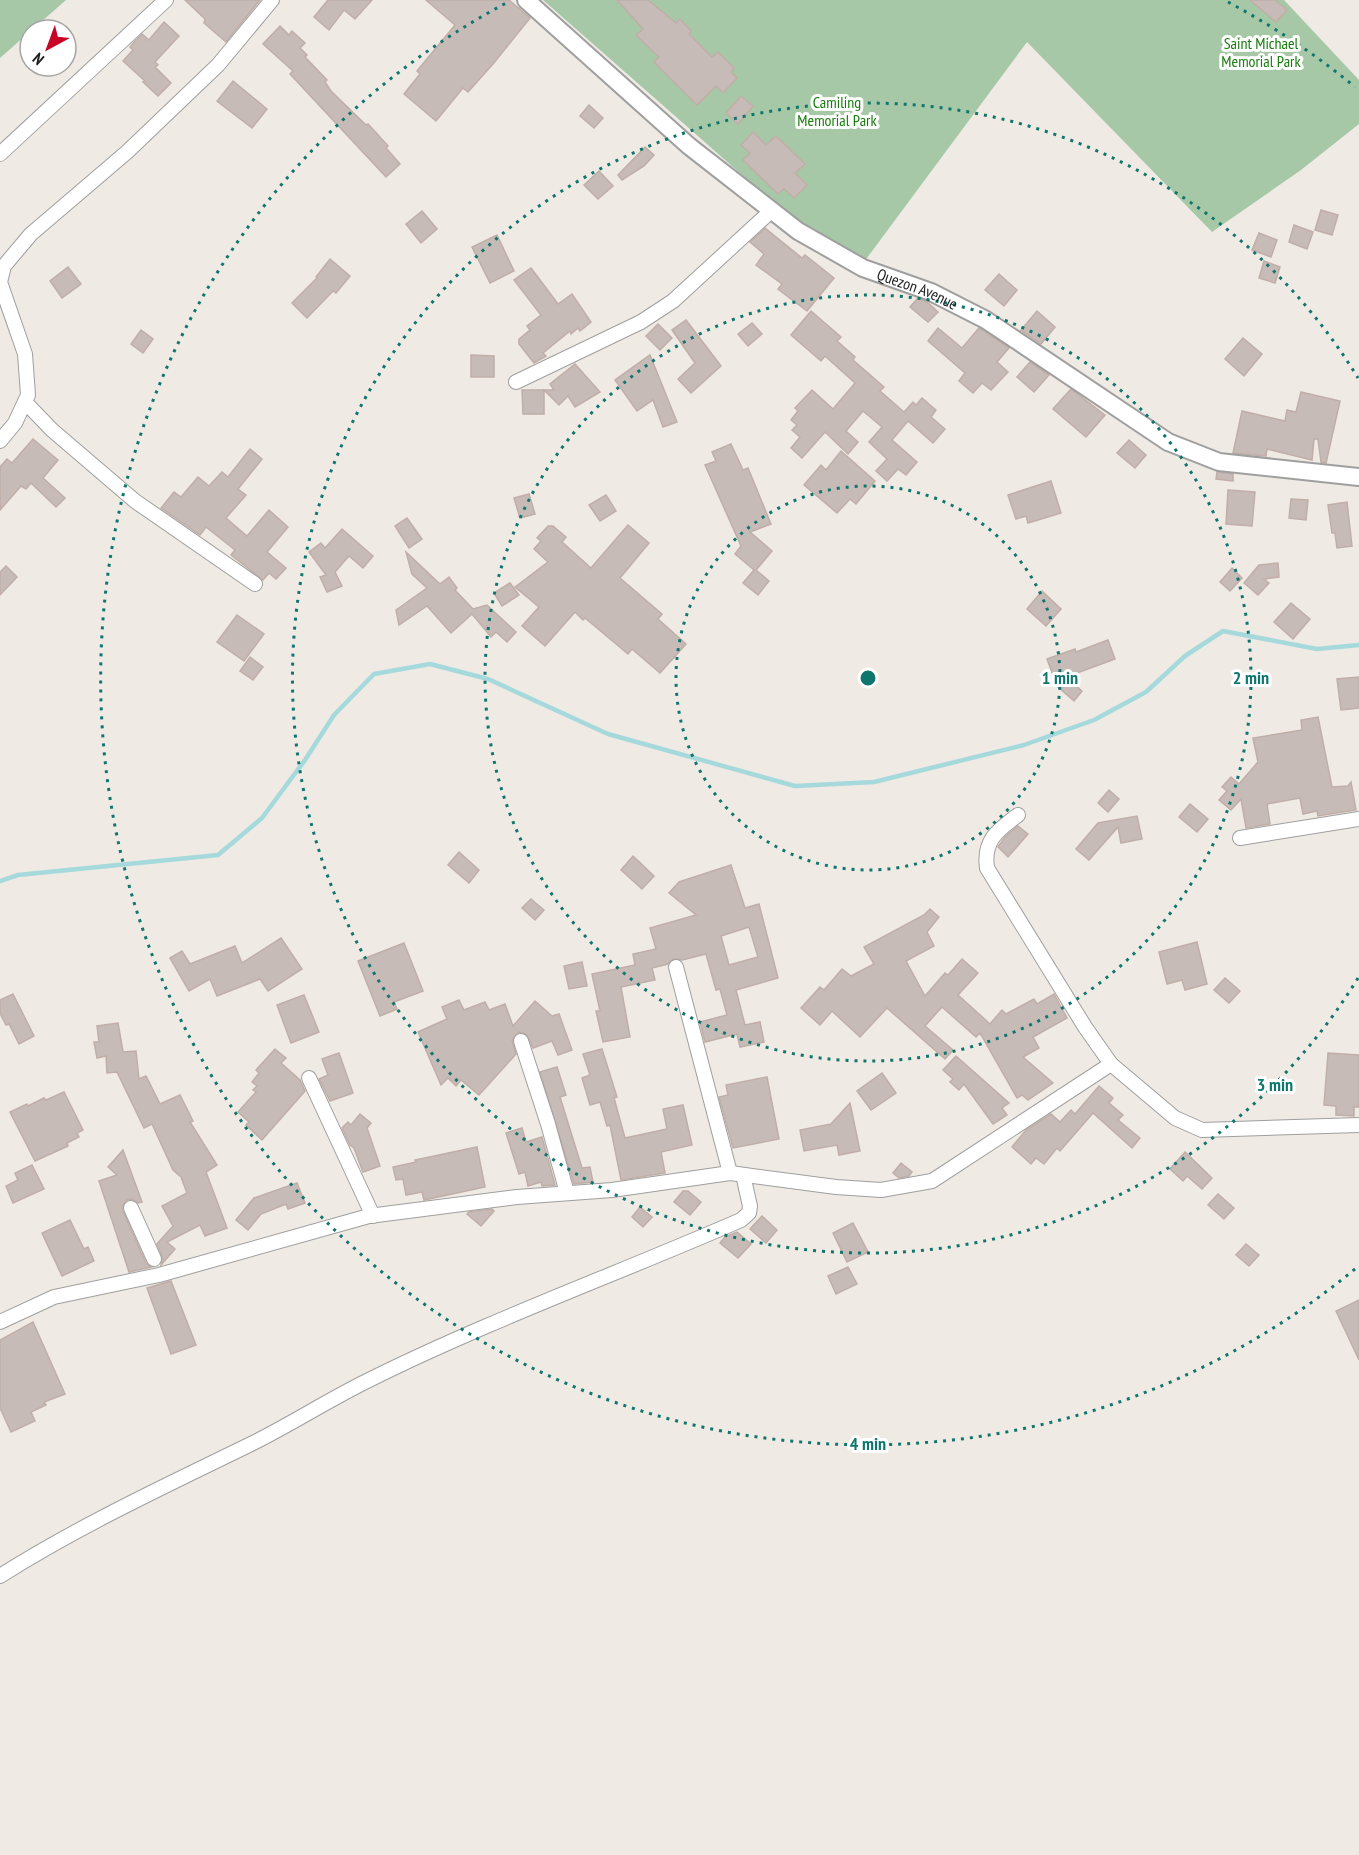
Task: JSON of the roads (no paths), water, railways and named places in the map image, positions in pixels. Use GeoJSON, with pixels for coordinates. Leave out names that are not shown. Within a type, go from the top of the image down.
{"type":"FeatureCollection","features":[{"type":"Feature","properties":{"kind":"street"},"geometry":{"type":"LineString","coordinates":[[0,154],[166,0]]}},
{"type":"Feature","properties":{"kind":"street"},"geometry":{"type":"LineString","coordinates":[[0,441],[15,423],[28,395],[25,354],[0,282],[4,266],[31,234],[127,152],[218,65],[272,0]]}},
{"type":"Feature","properties":{"kind":"street","name":"Quezon Avenue"},"geometry":{"type":"LineString","coordinates":[[526,0],[689,146],[798,231],[863,268],[931,292],[986,320],[1168,442],[1219,462],[1359,477]]}},
{"type":"Feature","properties":{"kind":"street"},"geometry":{"type":"LineString","coordinates":[[516,382],[641,322],[673,301],[771,211]]}},
{"type":"Feature","properties":{"kind":"street"},"geometry":{"type":"LineString","coordinates":[[25,402],[52,430],[135,501],[255,584]]}},
{"type":"Feature","properties":{"kind":"street"},"geometry":{"type":"LineString","coordinates":[[1018,814],[999,829],[990,840],[985,855],[987,868],[1078,1017],[1111,1064],[1175,1118],[1202,1130],[1359,1125]]}},
{"type":"Feature","properties":{"kind":"street"},"geometry":{"type":"LineString","coordinates":[[1239,838],[1359,819]]}},
{"type":"Feature","properties":{"kind":"street"},"geometry":{"type":"LineString","coordinates":[[0,1576],[107,1515],[275,1432],[368,1381],[555,1297],[741,1221],[749,1213],[750,1206],[737,1174],[676,967]]}},
{"type":"Feature","properties":{"kind":"street"},"geometry":{"type":"LineString","coordinates":[[521,1041],[548,1124],[567,1193]]}},
{"type":"Feature","properties":{"kind":"street"},"geometry":{"type":"LineString","coordinates":[[0,1322],[54,1297],[157,1268],[373,1216],[517,1197],[612,1190],[737,1174],[836,1187],[881,1190],[932,1181],[1111,1064]]}},
{"type":"Feature","properties":{"kind":"street"},"geometry":{"type":"LineString","coordinates":[[309,1078],[373,1216]]}},
{"type":"Feature","properties":{"kind":"street"},"geometry":{"type":"LineString","coordinates":[[131,1208],[157,1268]]}},
{"type":"Feature","properties":{"kind":"waterway"},"geometry":{"type":"LineString","coordinates":[[0,881],[18,875],[218,855],[262,818],[305,760],[334,715],[374,674],[430,664],[488,679],[608,734],[795,786],[874,782],[1024,745],[1094,720],[1146,692],[1185,656],[1223,631],[1317,649],[1359,645]]}},
{"type":"Feature","properties":{"kind":"park label","name":"Saint Michael Memorial Park"},"geometry":{"type":"Point","coordinates":[1261,52]}},
{"type":"Feature","properties":{"kind":"park label","name":"Camiling Memorial Park"},"geometry":{"type":"Point","coordinates":[837,111]}}]}
